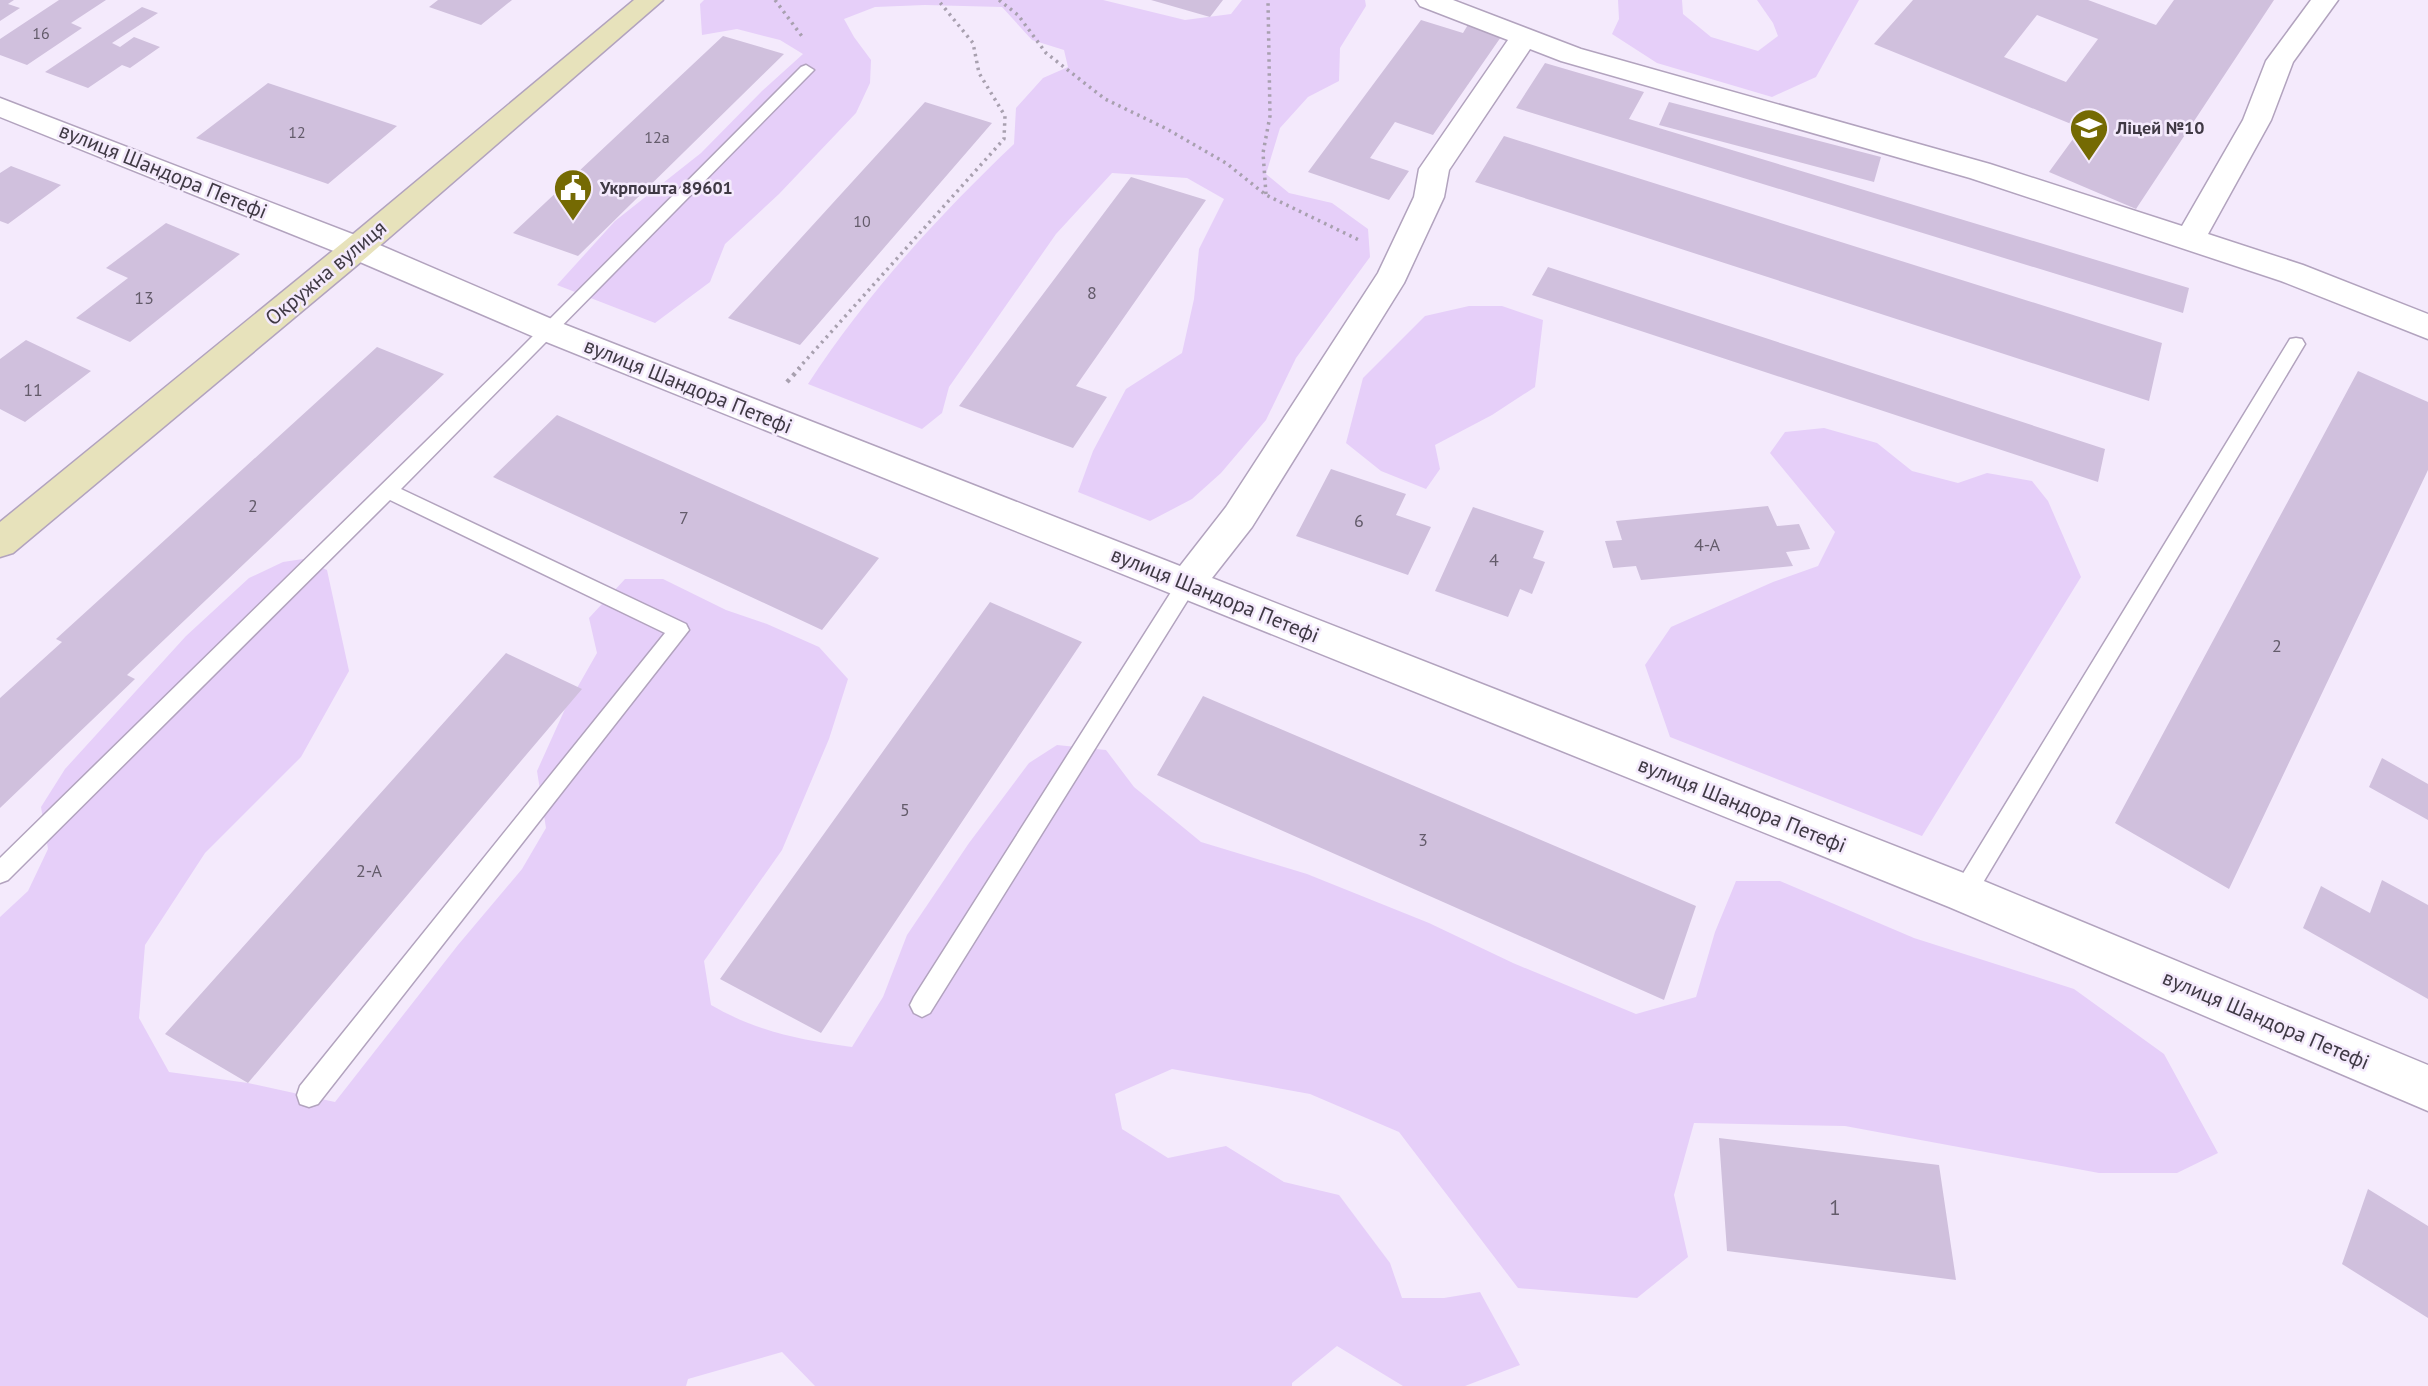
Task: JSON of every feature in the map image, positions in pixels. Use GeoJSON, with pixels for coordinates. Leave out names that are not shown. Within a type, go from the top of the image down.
{"type":"FeatureCollection","features":[{"type":"Feature","properties":{"kind":"street","name":"Окружна вулиця"},"geometry":{"type":"LineString","coordinates":[[0,543],[357,248],[650,0]]}},
{"type":"Feature","properties":{"kind":"street"},"geometry":{"type":"LineString","coordinates":[[1429,0],[1584,59],[1980,172],[2292,272],[2428,327]]}},
{"type":"Feature","properties":{"kind":"street"},"geometry":{"type":"LineString","coordinates":[[2190,239],[2257,120],[2280,61],[2325,0]]}},
{"type":"Feature","properties":{"kind":"street"},"geometry":{"type":"LineString","coordinates":[[1187,584],[1239,517],[1393,275],[1429,197],[1434,169],[1523,38]]}},
{"type":"Feature","properties":{"kind":"street","name":"вулиця Шандора Петефі"},"geometry":{"type":"LineString","coordinates":[[0,107],[357,248],[550,331],[1964,893],[2428,1088]]}},
{"type":"Feature","properties":{"kind":"lane"},"geometry":{"type":"LineString","coordinates":[[0,873],[550,331],[806,70]]}},
{"type":"Feature","properties":{"kind":"lane"},"geometry":{"type":"LineString","coordinates":[[1964,893],[2296,344]]}},
{"type":"Feature","properties":{"kind":"lane"},"geometry":{"type":"LineString","coordinates":[[309,1095],[678,630],[388,491]]}},
{"type":"Feature","properties":{"kind":"lane"},"geometry":{"type":"LineString","coordinates":[[922,1004],[1187,584]]}},
{"type":"Feature","properties":{"kind":"path"},"geometry":{"type":"LineString","coordinates":[[775,0],[806,42]]}},
{"type":"Feature","properties":{"kind":"path"},"geometry":{"type":"LineString","coordinates":[[779,391],[1004,139],[1005,116],[979,73],[973,43],[938,0]]}},
{"type":"Feature","properties":{"kind":"path"},"geometry":{"type":"LineString","coordinates":[[999,0],[1018,15],[1046,53],[1105,99],[1167,129],[1226,163],[1266,195],[1364,242]]}},
{"type":"Feature","properties":{"kind":"path"},"geometry":{"type":"LineString","coordinates":[[1266,195],[1263,153],[1270,105],[1268,0]]}},
{"type":"Feature","properties":{"kind":"shaded area"},"geometry":{"type":"Polygon","coordinates":[[[704,0],[1103,0],[1185,20],[1231,14],[1242,0],[1365,0],[1366,6],[1340,48],[1339,81],[1308,97],[1280,128],[1266,174],[1289,193],[1332,203],[1368,229],[1370,257],[1296,358],[1266,420],[1221,473],[1192,499],[1150,521],[1078,492],[1093,451],[1126,389],[1182,353],[1194,299],[1199,249],[1224,199],[1187,178],[1112,173],[1056,234],[949,387],[942,413],[922,429],[808,384],[878,288],[930,228],[1014,144],[1016,108],[1043,78],[1068,67],[1064,50],[1032,40],[1002,7],[875,7],[844,19],[871,60],[870,83],[856,113],[779,194],[725,244],[710,282],[655,323],[557,285],[615,221],[701,153],[803,54],[780,40],[737,29],[702,35],[700,4],[704,0]]]}},
{"type":"Feature","properties":{"kind":"shaded area"},"geometry":{"type":"Polygon","coordinates":[[[1618,0],[1682,0],[1683,14],[1711,37],[1758,51],[1778,36],[1773,23],[1757,0],[1859,0],[1816,77],[1772,97],[1657,63],[1612,34],[1619,19],[1618,0]]]}},
{"type":"Feature","properties":{"kind":"shaded area"},"geometry":{"type":"Polygon","coordinates":[[[1469,306],[1502,306],[1543,320],[1535,387],[1492,415],[1435,445],[1440,469],[1426,489],[1381,471],[1346,443],[1363,378],[1425,316],[1469,306]]]}},
{"type":"Feature","properties":{"kind":"shaded area"},"geometry":{"type":"Polygon","coordinates":[[[1824,428],[1877,443],[1912,471],[1958,483],[1987,473],[2032,481],[2048,501],[2081,577],[1922,836],[1670,737],[1645,665],[1671,627],[1773,582],[1818,566],[1835,532],[1770,453],[1785,432],[1824,428]]]}},
{"type":"Feature","properties":{"kind":"shaded area"},"geometry":{"type":"Polygon","coordinates":[[[303,559],[327,570],[349,671],[301,757],[205,853],[145,945],[139,1018],[169,1072],[248,1083],[335,1102],[458,945],[522,869],[546,828],[537,771],[565,709],[597,653],[589,618],[625,579],[663,579],[726,610],[767,624],[819,647],[848,679],[829,739],[782,850],[704,961],[711,1005],[746,1022],[797,1038],[852,1047],[883,997],[907,935],[969,843],[1029,763],[1057,745],[1106,750],[1134,787],[1201,842],[1307,874],[1429,923],[1513,963],[1636,1014],[1696,997],[1715,932],[1736,881],[1780,881],[1914,938],[2074,989],[2164,1054],[2218,1153],[2177,1173],[2099,1173],[1845,1126],[1694,1123],[1674,1195],[1688,1257],[1637,1298],[1518,1288],[1399,1132],[1310,1094],[1172,1069],[1115,1094],[1122,1129],[1168,1158],[1226,1146],[1284,1182],[1339,1195],[1390,1263],[1402,1298],[1444,1298],[1480,1292],[1520,1365],[1465,1386],[1403,1386],[1337,1346],[1292,1383],[1292,1386],[815,1386],[782,1352],[688,1379],[686,1386],[0,1386],[0,917],[28,891],[48,849],[41,807],[65,769],[186,636],[249,578],[283,562],[303,559]]]}},
{"type":"Feature","properties":{"kind":"building"},"geometry":{"type":"Polygon","coordinates":[[[0,0],[14,0],[8,4],[20,8],[0,21],[0,0]]]}},
{"type":"Feature","properties":{"kind":"building"},"geometry":{"type":"Polygon","coordinates":[[[59,0],[106,0],[71,23],[82,28],[27,65],[0,55],[0,39],[59,0]]]}},
{"type":"Feature","properties":{"kind":"building"},"geometry":{"type":"Polygon","coordinates":[[[438,0],[512,0],[481,25],[429,7],[438,0]]]}},
{"type":"Feature","properties":{"kind":"building"},"geometry":{"type":"Polygon","coordinates":[[[1151,0],[1223,0],[1210,17],[1151,0]]]}},
{"type":"Feature","properties":{"kind":"building"},"geometry":{"type":"Polygon","coordinates":[[[1913,0],[2088,0],[2156,25],[2174,0],[2274,0],[2136,209],[2049,172],[2081,128],[1874,44],[1913,0]],[[2037,15],[2004,57],[2066,82],[2098,39],[2037,15]]]}},
{"type":"Feature","properties":{"kind":"building"},"geometry":{"type":"Polygon","coordinates":[[[142,7],[158,13],[112,43],[120,47],[134,37],[160,47],[130,68],[122,65],[88,88],[45,72],[142,7]]]}},
{"type":"Feature","properties":{"kind":"building"},"geometry":{"type":"Polygon","coordinates":[[[1421,20],[1463,33],[1469,23],[1503,34],[1433,135],[1395,122],[1370,158],[1409,171],[1389,200],[1308,172],[1421,20]]]}},
{"type":"Feature","properties":{"kind":"building"},"geometry":{"type":"Polygon","coordinates":[[[723,36],[784,54],[578,256],[513,233],[723,36]]]}},
{"type":"Feature","properties":{"kind":"building"},"geometry":{"type":"Polygon","coordinates":[[[1545,63],[1644,92],[1629,119],[2189,288],[2183,313],[1516,108],[1545,63]]]}},
{"type":"Feature","properties":{"kind":"building"},"geometry":{"type":"Polygon","coordinates":[[[268,83],[397,126],[328,184],[196,138],[268,83]]]}},
{"type":"Feature","properties":{"kind":"building"},"geometry":{"type":"Polygon","coordinates":[[[925,102],[992,123],[800,345],[728,318],[925,102]]]}},
{"type":"Feature","properties":{"kind":"building"},"geometry":{"type":"Polygon","coordinates":[[[1669,102],[1881,157],[1874,182],[1659,125],[1669,102]]]}},
{"type":"Feature","properties":{"kind":"building"},"geometry":{"type":"Polygon","coordinates":[[[1504,136],[2162,343],[2149,401],[1475,182],[1504,136]]]}},
{"type":"Feature","properties":{"kind":"building"},"geometry":{"type":"Polygon","coordinates":[[[11,166],[61,185],[8,224],[0,221],[0,173],[11,166]]]}},
{"type":"Feature","properties":{"kind":"building"},"geometry":{"type":"Polygon","coordinates":[[[1131,177],[1206,200],[1076,386],[1107,397],[1073,448],[959,406],[1131,177]]]}},
{"type":"Feature","properties":{"kind":"building"},"geometry":{"type":"Polygon","coordinates":[[[166,223],[240,254],[130,342],[76,318],[128,278],[106,268],[166,223]]]}},
{"type":"Feature","properties":{"kind":"building"},"geometry":{"type":"Polygon","coordinates":[[[1548,267],[2105,449],[2098,482],[1532,295],[1548,267]]]}},
{"type":"Feature","properties":{"kind":"building"},"geometry":{"type":"Polygon","coordinates":[[[26,340],[91,371],[25,422],[0,409],[0,359],[26,340]]]}},
{"type":"Feature","properties":{"kind":"building"},"geometry":{"type":"Polygon","coordinates":[[[377,347],[444,374],[127,675],[135,679],[0,808],[0,698],[62,642],[56,639],[377,347]]]}},
{"type":"Feature","properties":{"kind":"building"},"geometry":{"type":"Polygon","coordinates":[[[2358,371],[2428,402],[2428,470],[2229,889],[2115,823],[2358,371]]]}},
{"type":"Feature","properties":{"kind":"building"},"geometry":{"type":"Polygon","coordinates":[[[557,415],[879,558],[822,630],[493,477],[557,415]]]}},
{"type":"Feature","properties":{"kind":"building"},"geometry":{"type":"Polygon","coordinates":[[[1331,469],[1406,494],[1396,515],[1431,527],[1408,575],[1296,536],[1331,469]]]}},
{"type":"Feature","properties":{"kind":"building"},"geometry":{"type":"Polygon","coordinates":[[[1768,506],[1777,526],[1799,524],[1810,549],[1786,552],[1793,566],[1641,580],[1636,566],[1613,568],[1605,541],[1622,540],[1616,521],[1768,506]]]}},
{"type":"Feature","properties":{"kind":"building"},"geometry":{"type":"Polygon","coordinates":[[[1473,507],[1544,531],[1533,558],[1545,562],[1532,594],[1520,589],[1508,617],[1435,591],[1473,507]]]}},
{"type":"Feature","properties":{"kind":"building"},"geometry":{"type":"Polygon","coordinates":[[[990,602],[1082,642],[821,1033],[720,979],[990,602]]]}},
{"type":"Feature","properties":{"kind":"building"},"geometry":{"type":"Polygon","coordinates":[[[506,653],[582,689],[248,1083],[165,1034],[506,653]]]}},
{"type":"Feature","properties":{"kind":"building"},"geometry":{"type":"Polygon","coordinates":[[[1203,696],[1696,906],[1664,1000],[1157,775],[1203,696]]]}},
{"type":"Feature","properties":{"kind":"building"},"geometry":{"type":"Polygon","coordinates":[[[2382,758],[2428,784],[2428,820],[2369,787],[2382,758]]]}},
{"type":"Feature","properties":{"kind":"building"},"geometry":{"type":"Polygon","coordinates":[[[2382,880],[2428,905],[2428,999],[2303,928],[2321,886],[2370,913],[2382,880]]]}},
{"type":"Feature","properties":{"kind":"building"},"geometry":{"type":"Polygon","coordinates":[[[1719,1138],[1939,1165],[1956,1280],[1727,1251],[1719,1138]]]}},
{"type":"Feature","properties":{"kind":"building"},"geometry":{"type":"Polygon","coordinates":[[[2368,1189],[2428,1226],[2428,1318],[2342,1264],[2368,1189]]]}},
{"type":"Feature","properties":{"kind":"place","name":"Ліцей №10"},"geometry":{"type":"Point","coordinates":[2089,162]}},
{"type":"Feature","properties":{"kind":"place","name":"Укрпошта 89601"},"geometry":{"type":"Point","coordinates":[573,222]}}]}
